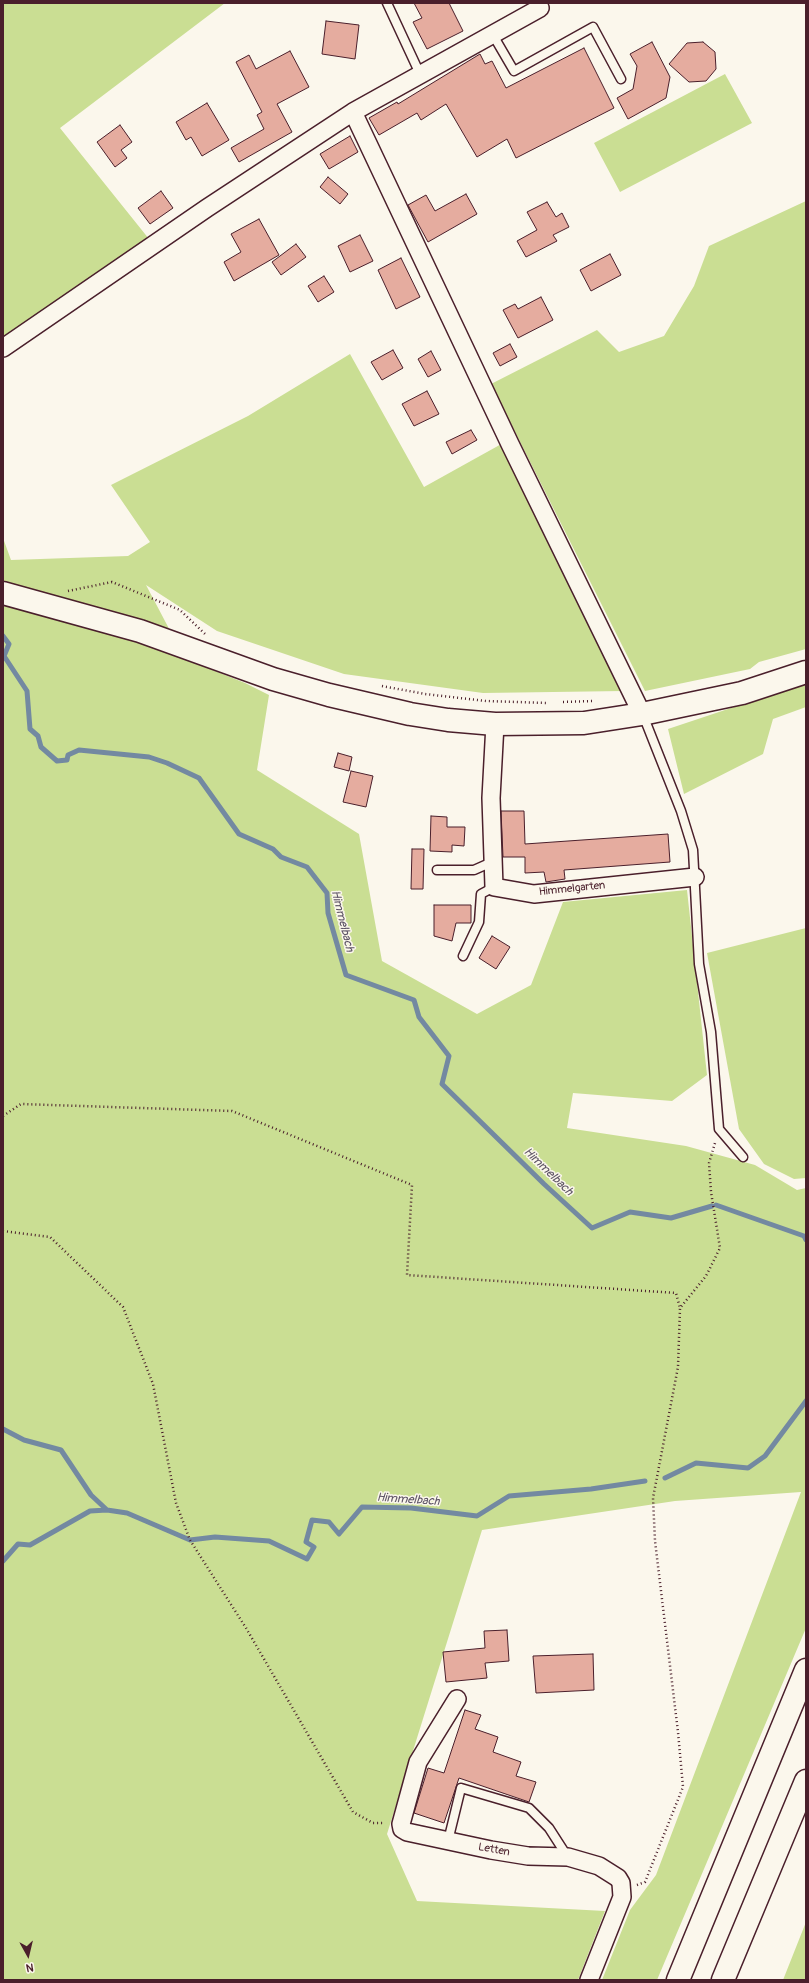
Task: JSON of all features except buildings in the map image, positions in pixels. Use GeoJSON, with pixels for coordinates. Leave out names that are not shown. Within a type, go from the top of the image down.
{"type":"FeatureCollection","features":[{"type":"Feature","properties":{"kind":"main road"},"geometry":{"type":"LineString","coordinates":[[3,593],[140,631],[273,679],[329,695],[410,714],[448,720],[495,724],[584,723],[642,714],[742,693],[806,672]]}},
{"type":"Feature","properties":{"kind":"main road"},"geometry":{"type":"LineString","coordinates":[[678,1980],[806,1670]]}},
{"type":"Feature","properties":{"kind":"main road"},"geometry":{"type":"LineString","coordinates":[[723,1980],[806,1781]]}},
{"type":"Feature","properties":{"kind":"street"},"geometry":{"type":"LineString","coordinates":[[3,348],[207,208],[353,112],[493,34],[538,6]]}},
{"type":"Feature","properties":{"kind":"street"},"geometry":{"type":"LineString","coordinates":[[353,112],[510,444],[642,714]]}},
{"type":"Feature","properties":{"kind":"street"},"geometry":{"type":"LineString","coordinates":[[494,887],[491,798],[495,724]]}},
{"type":"Feature","properties":{"kind":"street","name":"Himmelgarten"},"geometry":{"type":"LineString","coordinates":[[494,887],[534,894],[695,877]]}},
{"type":"Feature","properties":{"kind":"street"},"geometry":{"type":"LineString","coordinates":[[400,1824],[418,1762],[457,1699]]}},
{"type":"Feature","properties":{"kind":"street","name":"Letten"},"geometry":{"type":"LineString","coordinates":[[400,1824],[402,1829],[407,1832],[448,1841],[528,1856],[568,1857],[599,1866],[612,1874],[621,1883],[623,1890]]}},
{"type":"Feature","properties":{"kind":"street"},"geometry":{"type":"LineString","coordinates":[[589,1980],[613,1923],[623,1890]]}},
{"type":"Feature","properties":{"kind":"lane"},"geometry":{"type":"LineString","coordinates":[[387,3],[420,74]]}},
{"type":"Feature","properties":{"kind":"lane"},"geometry":{"type":"LineString","coordinates":[[493,34],[514,71],[593,27],[621,79]]}},
{"type":"Feature","properties":{"kind":"lane"},"geometry":{"type":"LineString","coordinates":[[642,714],[681,811],[693,850],[699,964],[711,1032],[719,1129],[743,1157]]}},
{"type":"Feature","properties":{"kind":"lane"},"geometry":{"type":"LineString","coordinates":[[437,870],[474,870],[492,862]]}},
{"type":"Feature","properties":{"kind":"lane"},"geometry":{"type":"LineString","coordinates":[[463,956],[480,922],[481,894],[494,887]]}},
{"type":"Feature","properties":{"kind":"lane"},"geometry":{"type":"LineString","coordinates":[[448,1841],[461,1788],[529,1808],[549,1828],[568,1857]]}},
{"type":"Feature","properties":{"kind":"path"},"geometry":{"type":"LineString","coordinates":[[62,592],[112,582],[180,610],[208,636]]}},
{"type":"Feature","properties":{"kind":"path"},"geometry":{"type":"LineString","coordinates":[[378,685],[425,694],[486,701],[556,703],[600,700]]}},
{"type":"Feature","properties":{"kind":"path"},"geometry":{"type":"LineString","coordinates":[[3,1116],[21,1104],[232,1111],[412,1185],[407,1276],[676,1293],[680,1308],[678,1367],[653,1498],[655,1541],[678,1732],[683,1787],[645,1882],[623,1890]]}},
{"type":"Feature","properties":{"kind":"path"},"geometry":{"type":"LineString","coordinates":[[680,1308],[706,1276],[720,1248],[711,1192],[709,1163],[719,1129]]}},
{"type":"Feature","properties":{"kind":"path"},"geometry":{"type":"LineString","coordinates":[[3,1231],[50,1237],[123,1307],[153,1384],[176,1503],[190,1540],[246,1628],[353,1812],[373,1823],[400,1824]]}},
{"type":"Feature","properties":{"kind":"green space"},"geometry":{"type":"Polygon","coordinates":[[[3,3],[225,3],[60,128],[149,239],[3,341],[3,3]]]}},
{"type":"Feature","properties":{"kind":"green space"},"geometry":{"type":"Polygon","coordinates":[[[725,74],[752,123],[620,192],[594,143],[725,74]]]}},
{"type":"Feature","properties":{"kind":"green space"},"geometry":{"type":"Polygon","coordinates":[[[806,201],[806,649],[759,662],[750,669],[645,691],[491,384],[597,330],[619,352],[664,336],[694,286],[709,246],[806,201]]]}},
{"type":"Feature","properties":{"kind":"green space"},"geometry":{"type":"Polygon","coordinates":[[[350,354],[424,487],[505,442],[623,691],[483,693],[344,674],[217,631],[146,585],[185,659],[245,683],[269,695],[257,770],[359,834],[382,961],[477,1014],[531,985],[563,902],[687,890],[707,1075],[672,1101],[573,1093],[567,1128],[686,1146],[755,1165],[797,1190],[806,1188],[806,1628],[657,1980],[602,1980],[630,1910],[656,1875],[801,1492],[675,1501],[482,1530],[387,1834],[417,1901],[605,1911],[578,1980],[3,1980],[3,538],[11,560],[128,556],[150,542],[111,485],[248,416],[350,354]]]}},
{"type":"Feature","properties":{"kind":"green space"},"geometry":{"type":"Polygon","coordinates":[[[806,683],[806,707],[773,719],[763,754],[684,794],[668,729],[806,683]]]}},
{"type":"Feature","properties":{"kind":"green space"},"geometry":{"type":"Polygon","coordinates":[[[806,928],[806,1178],[794,1179],[764,1164],[739,1129],[707,953],[806,928]]]}},
{"type":"Feature","properties":{"kind":"green space"},"geometry":{"type":"Polygon","coordinates":[[[806,1922],[806,1980],[783,1980],[806,1922]]]}},
{"type":"Feature","properties":{"kind":"waterway","name":"Himmelbach"},"geometry":{"type":"LineString","coordinates":[[3,636],[9,644],[4,656],[27,691],[30,729],[38,736],[41,747],[57,761],[67,760],[68,755],[79,750],[149,757],[167,763],[199,778],[239,834],[273,849],[281,857],[307,867],[327,893],[328,913],[346,975],[414,1000],[419,1017],[449,1056],[442,1084],[544,1184],[592,1228],[630,1212],[671,1218],[712,1206]]}},
{"type":"Feature","properties":{"kind":"waterway","name":"Himmelbach"},"geometry":{"type":"LineString","coordinates":[[716,1205],[804,1236],[806,1240]]}},
{"type":"Feature","properties":{"kind":"waterway","name":"Himmelbach"},"geometry":{"type":"LineString","coordinates":[[665,1478],[696,1463],[748,1468],[765,1456],[806,1401]]}},
{"type":"Feature","properties":{"kind":"waterway","name":"Himmelbach"},"geometry":{"type":"LineString","coordinates":[[3,1429],[24,1440],[61,1450],[91,1495],[107,1510],[127,1513],[190,1540],[215,1537],[269,1541],[307,1559],[314,1547],[306,1542],[312,1520],[329,1522],[339,1534],[362,1507],[411,1508],[477,1516],[509,1496],[591,1489],[645,1481]]}},
{"type":"Feature","properties":{"kind":"waterway"},"geometry":{"type":"LineString","coordinates":[[3,1561],[18,1544],[30,1545],[90,1511],[107,1510]]}}]}
